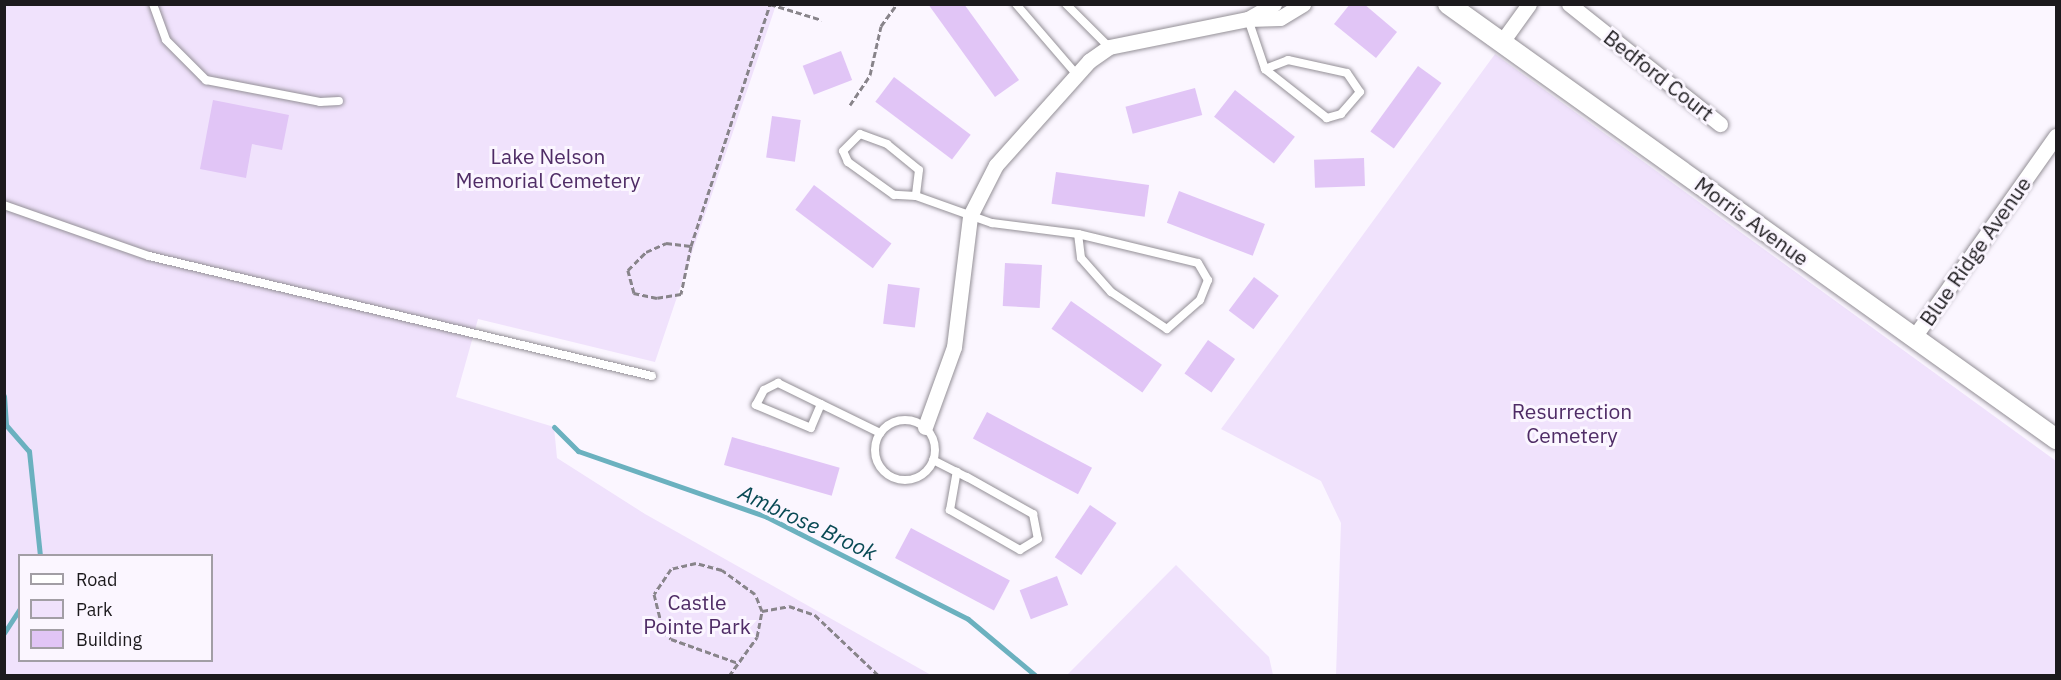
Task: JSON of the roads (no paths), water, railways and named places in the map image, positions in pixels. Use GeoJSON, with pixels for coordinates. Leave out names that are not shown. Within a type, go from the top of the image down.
{"type":"FeatureCollection","features":[{"type":"Feature","properties":{"kind":"street"},"geometry":{"type":"LineString","coordinates":[[1248,19],[1274,4]]}},
{"type":"Feature","properties":{"kind":"street"},"geometry":{"type":"LineString","coordinates":[[925,427],[954,347],[970,216],[996,165],[1077,75],[1109,47],[1248,19],[1280,18],[1303,4]]}},
{"type":"Feature","properties":{"kind":"street","name":"Morris Avenue"},"geometry":{"type":"LineString","coordinates":[[1448,4],[2056,439]]}},
{"type":"Feature","properties":{"kind":"street"},"geometry":{"type":"LineString","coordinates":[[1501,43],[1529,4]]}},
{"type":"Feature","properties":{"kind":"street","name":"Bedford Court"},"geometry":{"type":"LineString","coordinates":[[1569,4],[1720,124]]}},
{"type":"Feature","properties":{"kind":"street","name":"Blue Ridge Avenue"},"geometry":{"type":"LineString","coordinates":[[1914,337],[2056,136]]}},
{"type":"Feature","properties":{"kind":"lane"},"geometry":{"type":"LineString","coordinates":[[153,4],[166,40],[206,80],[320,102],[339,102]]}},
{"type":"Feature","properties":{"kind":"lane"},"geometry":{"type":"LineString","coordinates":[[1016,4],[1077,75]]}},
{"type":"Feature","properties":{"kind":"lane"},"geometry":{"type":"LineString","coordinates":[[1066,4],[1109,47]]}},
{"type":"Feature","properties":{"kind":"lane"},"geometry":{"type":"LineString","coordinates":[[1248,19],[1265,69],[1327,118],[1341,114],[1360,92],[1347,73],[1288,60],[1265,69]]}},
{"type":"Feature","properties":{"kind":"lane"},"geometry":{"type":"LineString","coordinates":[[916,196],[919,170],[869,134],[851,140],[843,151],[848,162],[894,195],[916,196],[970,216],[1078,234],[1198,263],[1208,280],[1200,300],[1167,329],[1111,292],[1081,258],[1078,234]]}},
{"type":"Feature","properties":{"kind":"lane"},"geometry":{"type":"LineString","coordinates":[[4,205],[149,256],[652,376]]}},
{"type":"Feature","properties":{"kind":"lane"},"geometry":{"type":"LineString","coordinates":[[821,404],[811,428],[756,405],[764,390],[778,383],[821,404],[880,433]]}},
{"type":"Feature","properties":{"kind":"lane"},"geometry":{"type":"LineString","coordinates":[[896,421],[925,427],[934,442],[933,460],[911,480],[891,477],[877,462],[875,442],[880,433],[896,421]]}},
{"type":"Feature","properties":{"kind":"lane"},"geometry":{"type":"LineString","coordinates":[[933,460],[957,472],[1033,514],[1038,539],[1020,550],[950,510],[957,472]]}},
{"type":"Feature","properties":{"kind":"waterway","name":"Ambrose Brook"},"geometry":{"type":"LineString","coordinates":[[4,396],[6,425],[29,451],[40,554]]}},
{"type":"Feature","properties":{"kind":"waterway","name":"Ambrose Brook"},"geometry":{"type":"LineString","coordinates":[[554,427],[578,451],[767,517],[968,619],[1036,676]]}},
{"type":"Feature","properties":{"kind":"waterway","name":"Ambrose Brook"},"geometry":{"type":"LineString","coordinates":[[4,633],[18,611]]}},
{"type":"Feature","properties":{"kind":"park label","name":"Lake Nelson Memorial Cemetery"},"geometry":{"type":"Point","coordinates":[548,168]}},
{"type":"Feature","properties":{"kind":"park label","name":"Resurrection Cemetery"},"geometry":{"type":"Point","coordinates":[1572,423]}},
{"type":"Feature","properties":{"kind":"park label","name":"Castle Pointe Park"},"geometry":{"type":"Point","coordinates":[697,614]}}]}
